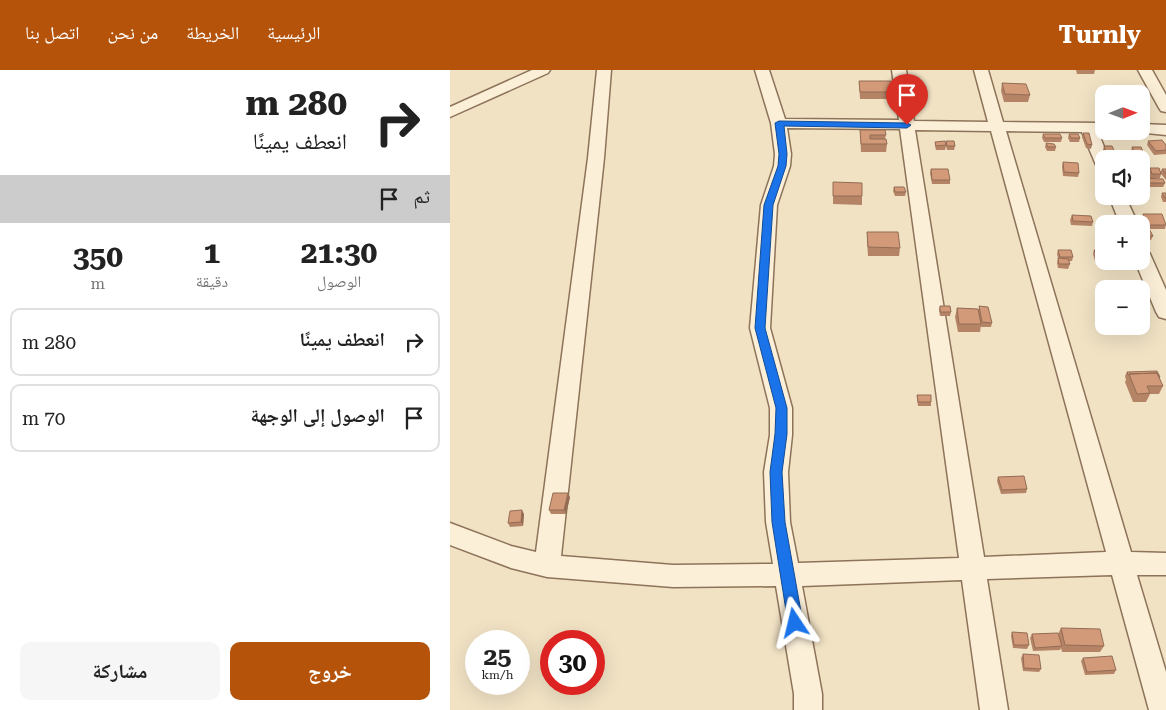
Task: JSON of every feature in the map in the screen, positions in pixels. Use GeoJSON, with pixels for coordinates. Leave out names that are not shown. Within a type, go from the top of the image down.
{"type":"FeatureCollection","features":[{"type":"Feature","properties":{"kind":"street"},"geometry":{"type":"LineString","coordinates":[[450,113],[542,70]]}},
{"type":"Feature","properties":{"kind":"street"},"geometry":{"type":"LineString","coordinates":[[547,566],[595,168],[604,70]]}},
{"type":"Feature","properties":{"kind":"street"},"geometry":{"type":"LineString","coordinates":[[762,70],[779,123],[783,154],[782,166],[769,205],[760,328],[782,408],[776,472],[778,522],[808,694],[808,710]]}},
{"type":"Feature","properties":{"kind":"street"},"geometry":{"type":"LineString","coordinates":[[899,70],[994,710]]}},
{"type":"Feature","properties":{"kind":"street"},"geometry":{"type":"LineString","coordinates":[[981,70],[1163,710]]}},
{"type":"Feature","properties":{"kind":"street"},"geometry":{"type":"LineString","coordinates":[[1145,70],[1166,108]]}},
{"type":"Feature","properties":{"kind":"street"},"geometry":{"type":"LineString","coordinates":[[779,123],[1095,128]]}},
{"type":"Feature","properties":{"kind":"street"},"geometry":{"type":"LineString","coordinates":[[1150,129],[1166,130]]}},
{"type":"Feature","properties":{"kind":"street"},"geometry":{"type":"LineString","coordinates":[[1148,270],[1166,312]]}},
{"type":"Feature","properties":{"kind":"street"},"geometry":{"type":"LineString","coordinates":[[450,534],[511,557],[547,566],[673,576],[786,575],[1121,563],[1166,564]]}},
{"type":"Feature","properties":{"kind":"building"},"geometry":{"type":"Polygon","coordinates":[[[859,81],[891,81],[893,92],[860,92],[859,81]]]}},
{"type":"Feature","properties":{"kind":"building"},"geometry":{"type":"Polygon","coordinates":[[[1002,83],[1026,84],[1030,95],[1005,94],[1002,83]]]}},
{"type":"Feature","properties":{"kind":"building"},"geometry":{"type":"Polygon","coordinates":[[[860,130],[885,130],[886,135],[870,135],[870,139],[886,139],[887,144],[861,144],[860,130]]]}},
{"type":"Feature","properties":{"kind":"building"},"geometry":{"type":"Polygon","coordinates":[[[1083,133],[1089,133],[1092,145],[1087,144],[1083,133]]]}},
{"type":"Feature","properties":{"kind":"building"},"geometry":{"type":"Polygon","coordinates":[[[1043,134],[1060,134],[1062,138],[1045,138],[1043,134]]]}},
{"type":"Feature","properties":{"kind":"building"},"geometry":{"type":"Polygon","coordinates":[[[1069,134],[1078,134],[1080,138],[1071,138],[1069,134]]]}},
{"type":"Feature","properties":{"kind":"building"},"geometry":{"type":"Polygon","coordinates":[[[1162,140],[1166,145],[1166,150],[1156,151],[1148,141],[1162,140]]]}},
{"type":"Feature","properties":{"kind":"building"},"geometry":{"type":"Polygon","coordinates":[[[945,141],[946,145],[936,146],[935,142],[945,141]]]}},
{"type":"Feature","properties":{"kind":"building"},"geometry":{"type":"Polygon","coordinates":[[[946,141],[954,141],[955,146],[947,146],[946,141]]]}},
{"type":"Feature","properties":{"kind":"building"},"geometry":{"type":"Polygon","coordinates":[[[1046,143],[1054,144],[1056,147],[1048,147],[1046,143]]]}},
{"type":"Feature","properties":{"kind":"building"},"geometry":{"type":"Polygon","coordinates":[[[1104,146],[1112,146],[1114,150],[1106,150],[1104,146]]]}},
{"type":"Feature","properties":{"kind":"building"},"geometry":{"type":"Polygon","coordinates":[[[1132,147],[1141,147],[1142,150],[1133,150],[1132,147]]]}},
{"type":"Feature","properties":{"kind":"building"},"geometry":{"type":"Polygon","coordinates":[[[1063,162],[1078,163],[1079,173],[1064,172],[1063,162]]]}},
{"type":"Feature","properties":{"kind":"building"},"geometry":{"type":"Polygon","coordinates":[[[1150,168],[1159,168],[1161,174],[1152,174],[1150,168]]]}},
{"type":"Feature","properties":{"kind":"building"},"geometry":{"type":"Polygon","coordinates":[[[931,169],[948,169],[950,180],[932,180],[931,169]]]}},
{"type":"Feature","properties":{"kind":"building"},"geometry":{"type":"Polygon","coordinates":[[[1150,178],[1163,179],[1165,183],[1150,183],[1150,178]]]}},
{"type":"Feature","properties":{"kind":"building"},"geometry":{"type":"Polygon","coordinates":[[[833,182],[862,183],[862,196],[833,196],[833,182]]]}},
{"type":"Feature","properties":{"kind":"building"},"geometry":{"type":"Polygon","coordinates":[[[894,187],[904,187],[906,192],[895,192],[894,187]]]}},
{"type":"Feature","properties":{"kind":"building"},"geometry":{"type":"Polygon","coordinates":[[[1162,214],[1166,225],[1150,225],[1150,215],[1143,215],[1162,214]]]}},
{"type":"Feature","properties":{"kind":"building"},"geometry":{"type":"Polygon","coordinates":[[[1072,215],[1091,216],[1093,222],[1073,221],[1072,215]]]}},
{"type":"Feature","properties":{"kind":"building"},"geometry":{"type":"Polygon","coordinates":[[[867,232],[898,232],[900,248],[868,247],[867,232]]]}},
{"type":"Feature","properties":{"kind":"building"},"geometry":{"type":"Polygon","coordinates":[[[1058,250],[1071,250],[1073,257],[1060,257],[1058,250]]]}},
{"type":"Feature","properties":{"kind":"building"},"geometry":{"type":"Polygon","coordinates":[[[1058,258],[1068,259],[1070,264],[1059,264],[1058,258]]]}},
{"type":"Feature","properties":{"kind":"building"},"geometry":{"type":"Polygon","coordinates":[[[940,306],[950,306],[951,312],[940,312],[940,306]]]}},
{"type":"Feature","properties":{"kind":"building"},"geometry":{"type":"Polygon","coordinates":[[[979,306],[988,307],[992,323],[982,322],[979,306]]]}},
{"type":"Feature","properties":{"kind":"building"},"geometry":{"type":"Polygon","coordinates":[[[957,308],[978,309],[981,324],[959,324],[957,308]]]}},
{"type":"Feature","properties":{"kind":"building"},"geometry":{"type":"Polygon","coordinates":[[[1157,371],[1160,377],[1157,373],[1128,375],[1127,372],[1157,371]]]}},
{"type":"Feature","properties":{"kind":"building"},"geometry":{"type":"Polygon","coordinates":[[[1157,373],[1163,386],[1147,386],[1150,393],[1137,394],[1129,374],[1157,373]]]}},
{"type":"Feature","properties":{"kind":"building"},"geometry":{"type":"Polygon","coordinates":[[[917,395],[931,395],[931,402],[918,402],[917,395]]]}},
{"type":"Feature","properties":{"kind":"building"},"geometry":{"type":"Polygon","coordinates":[[[1024,476],[1027,489],[1002,490],[998,477],[1024,476]]]}},
{"type":"Feature","properties":{"kind":"building"},"geometry":{"type":"Polygon","coordinates":[[[553,493],[568,493],[564,510],[549,510],[553,493]]]}},
{"type":"Feature","properties":{"kind":"building"},"geometry":{"type":"Polygon","coordinates":[[[522,510],[521,522],[508,523],[510,511],[522,510]]]}},
{"type":"Feature","properties":{"kind":"building"},"geometry":{"type":"Polygon","coordinates":[[[1061,628],[1100,629],[1104,646],[1065,645],[1061,628]]]}},
{"type":"Feature","properties":{"kind":"building"},"geometry":{"type":"Polygon","coordinates":[[[1012,632],[1027,633],[1029,645],[1014,645],[1012,632]]]}},
{"type":"Feature","properties":{"kind":"building"},"geometry":{"type":"Polygon","coordinates":[[[1058,633],[1062,646],[1035,648],[1032,634],[1058,633]]]}},
{"type":"Feature","properties":{"kind":"building"},"geometry":{"type":"Polygon","coordinates":[[[1023,654],[1039,655],[1041,669],[1024,668],[1023,654]]]}},
{"type":"Feature","properties":{"kind":"building"},"geometry":{"type":"Polygon","coordinates":[[[1112,656],[1116,670],[1087,672],[1083,658],[1112,656]]]}},
{"type":"Feature","properties":{"kind":"route"},"geometry":{"type":"LineString","coordinates":[[795,623],[778,522],[776,472],[782,408],[760,328],[769,205],[782,166],[783,154],[779,123],[907,125]]}}]}
